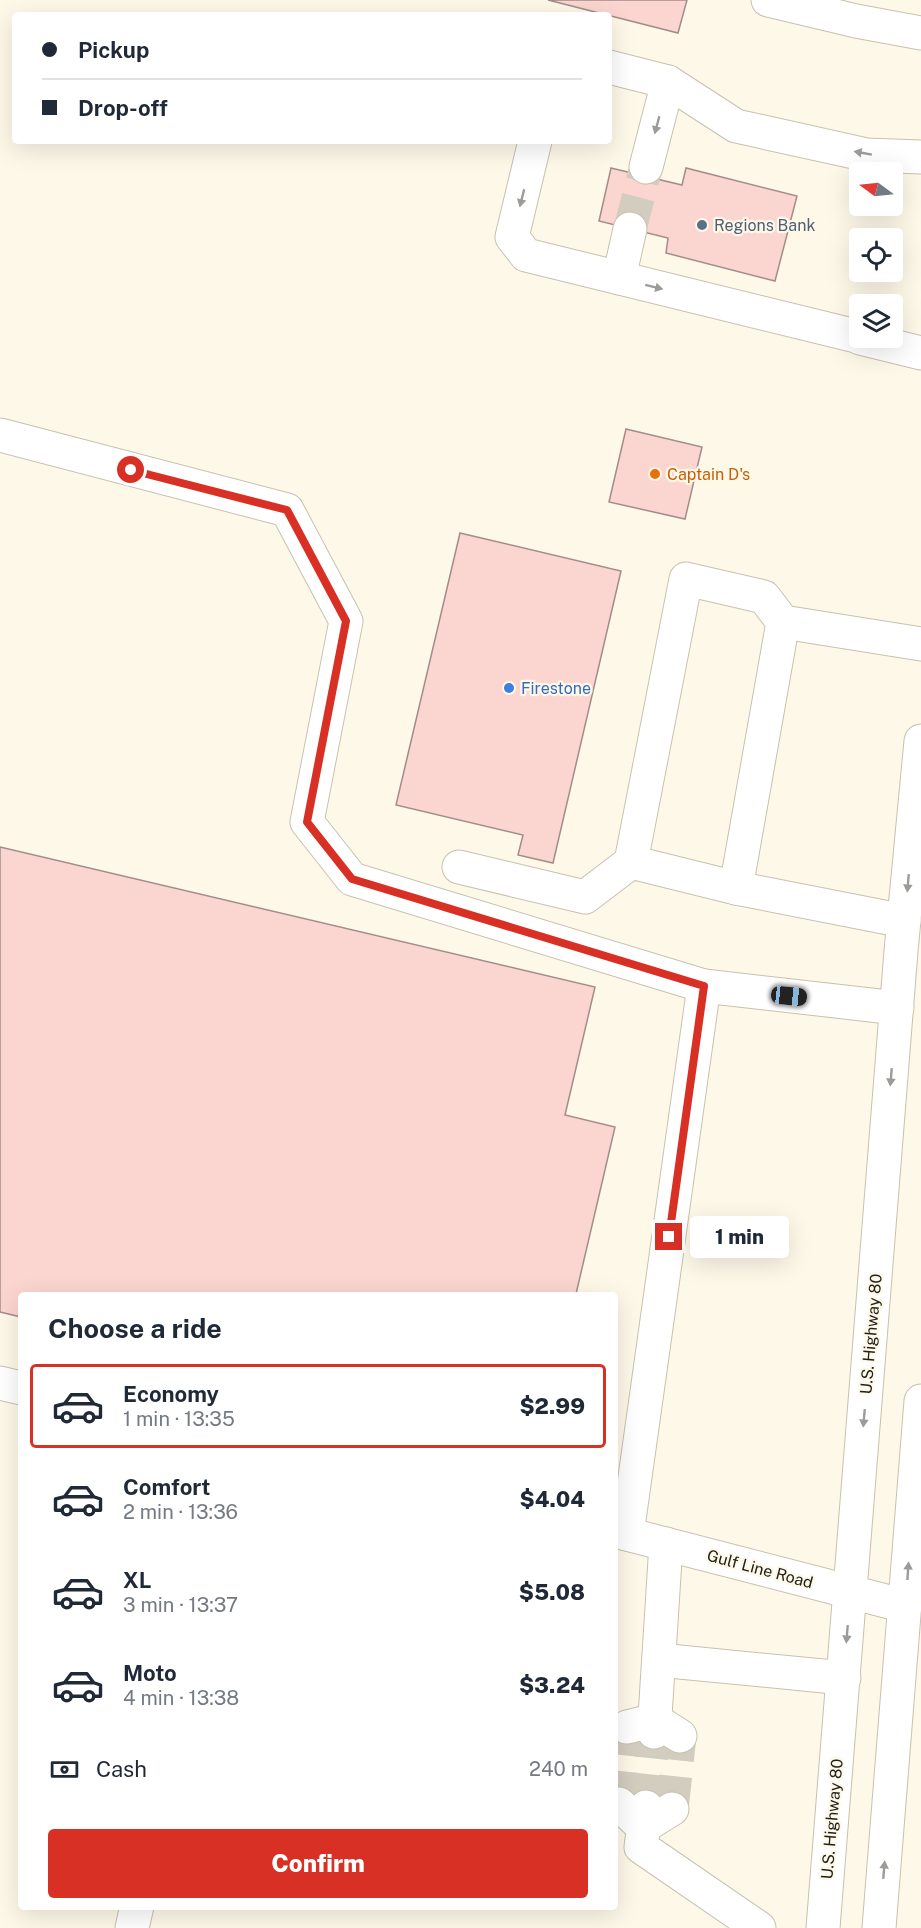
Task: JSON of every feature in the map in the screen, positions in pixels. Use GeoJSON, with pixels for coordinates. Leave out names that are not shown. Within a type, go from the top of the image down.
{"type":"FeatureCollection","features":[{"type":"Feature","properties":{"kind":"main road"},"geometry":{"type":"LineString","coordinates":[[768,0],[856,21],[921,33]]}},
{"type":"Feature","properties":{"kind":"main road"},"geometry":{"type":"LineString","coordinates":[[612,68],[668,82],[735,126],[867,155],[921,157]]}},
{"type":"Feature","properties":{"kind":"main road"},"geometry":{"type":"LineString","coordinates":[[646,167],[668,82]]}},
{"type":"Feature","properties":{"kind":"main road"},"geometry":{"type":"LineString","coordinates":[[534,144],[512,237],[525,255],[849,335]]}},
{"type":"Feature","properties":{"kind":"main road"},"geometry":{"type":"LineString","coordinates":[[619,278],[630,229]]}},
{"type":"Feature","properties":{"kind":"main road"},"geometry":{"type":"LineString","coordinates":[[901,348],[921,353]]}},
{"type":"Feature","properties":{"kind":"main road"},"geometry":{"type":"LineString","coordinates":[[0,435],[287,510],[346,621],[307,822],[352,879],[704,986],[897,1008]]}},
{"type":"Feature","properties":{"kind":"main road"},"geometry":{"type":"LineString","coordinates":[[459,867],[585,897],[631,862],[686,579],[764,597],[783,622],[921,645]]}},
{"type":"Feature","properties":{"kind":"main road"},"geometry":{"type":"LineString","coordinates":[[736,888],[783,622]]}},
{"type":"Feature","properties":{"kind":"main road","name":"U.S. Highway 80"},"geometry":{"type":"LineString","coordinates":[[823,1928],[904,921],[921,741]]}},
{"type":"Feature","properties":{"kind":"main road"},"geometry":{"type":"LineString","coordinates":[[631,862],[736,888],[904,921]]}},
{"type":"Feature","properties":{"kind":"main road"},"geometry":{"type":"LineString","coordinates":[[621,1532],[704,986]]}},
{"type":"Feature","properties":{"kind":"main road"},"geometry":{"type":"LineString","coordinates":[[0,1383],[18,1387]]}},
{"type":"Feature","properties":{"kind":"main road"},"geometry":{"type":"LineString","coordinates":[[879,1928],[921,1401]]}},
{"type":"Feature","properties":{"kind":"main road","name":"Gulf Line Road"},"geometry":{"type":"LineString","coordinates":[[621,1532],[905,1606]]}},
{"type":"Feature","properties":{"kind":"main road"},"geometry":{"type":"LineString","coordinates":[[654,1729],[666,1544]]}},
{"type":"Feature","properties":{"kind":"main road"},"geometry":{"type":"LineString","coordinates":[[659,1660],[843,1678]]}},
{"type":"Feature","properties":{"kind":"main road"},"geometry":{"type":"LineString","coordinates":[[639,1823],[759,1928]]}},
{"type":"Feature","properties":{"kind":"main road"},"geometry":{"type":"LineString","coordinates":[[132,1928],[136,1910]]}},
{"type":"Feature","properties":{"kind":"building"},"geometry":{"type":"Polygon","coordinates":[[[548,0],[687,0],[678,33],[612,16],[612,12],[595,12],[548,0]]]}},
{"type":"Feature","properties":{"kind":"building","name":"Regions Bank"},"geometry":{"type":"Polygon","coordinates":[[[611,168],[682,185],[686,168],[797,196],[775,281],[666,253],[668,238],[599,221],[611,168]]]}},
{"type":"Feature","properties":{"kind":"building","name":"Captain D's"},"geometry":{"type":"Polygon","coordinates":[[[626,429],[702,447],[685,519],[609,502],[626,429]]]}},
{"type":"Feature","properties":{"kind":"building","name":"Firestone"},"geometry":{"type":"Polygon","coordinates":[[[460,533],[621,571],[553,863],[518,855],[523,835],[396,805],[460,533]]]}},
{"type":"Feature","properties":{"kind":"building"},"geometry":{"type":"Polygon","coordinates":[[[0,847],[595,987],[565,1115],[615,1127],[576,1292],[18,1292],[18,1316],[0,1312],[0,847]]]}},
{"type":"Feature","properties":{"kind":"tunnel"},"geometry":{"type":"LineString","coordinates":[[630,229],[646,167]]}},
{"type":"Feature","properties":{"kind":"tunnel"},"geometry":{"type":"LineString","coordinates":[[619,1804],[627,1727]]}},
{"type":"Feature","properties":{"kind":"tunnel"},"geometry":{"type":"LineString","coordinates":[[646,1807],[654,1732]]}},
{"type":"Feature","properties":{"kind":"tunnel"},"geometry":{"type":"LineString","coordinates":[[672,1809],[680,1736]]}},
{"type":"Feature","properties":{"kind":"place","name":"Regions Bank"},"geometry":{"type":"Point","coordinates":[702,225]}},
{"type":"Feature","properties":{"kind":"place","name":"Captain D's"},"geometry":{"type":"Point","coordinates":[655,474]}},
{"type":"Feature","properties":{"kind":"place","name":"Firestone"},"geometry":{"type":"Point","coordinates":[509,688]}},
{"type":"Feature","properties":{"kind":"route"},"geometry":{"type":"LineString","coordinates":[[131,470],[287,510],[346,621],[307,822],[352,879],[704,986],[669,1237]]}}]}
